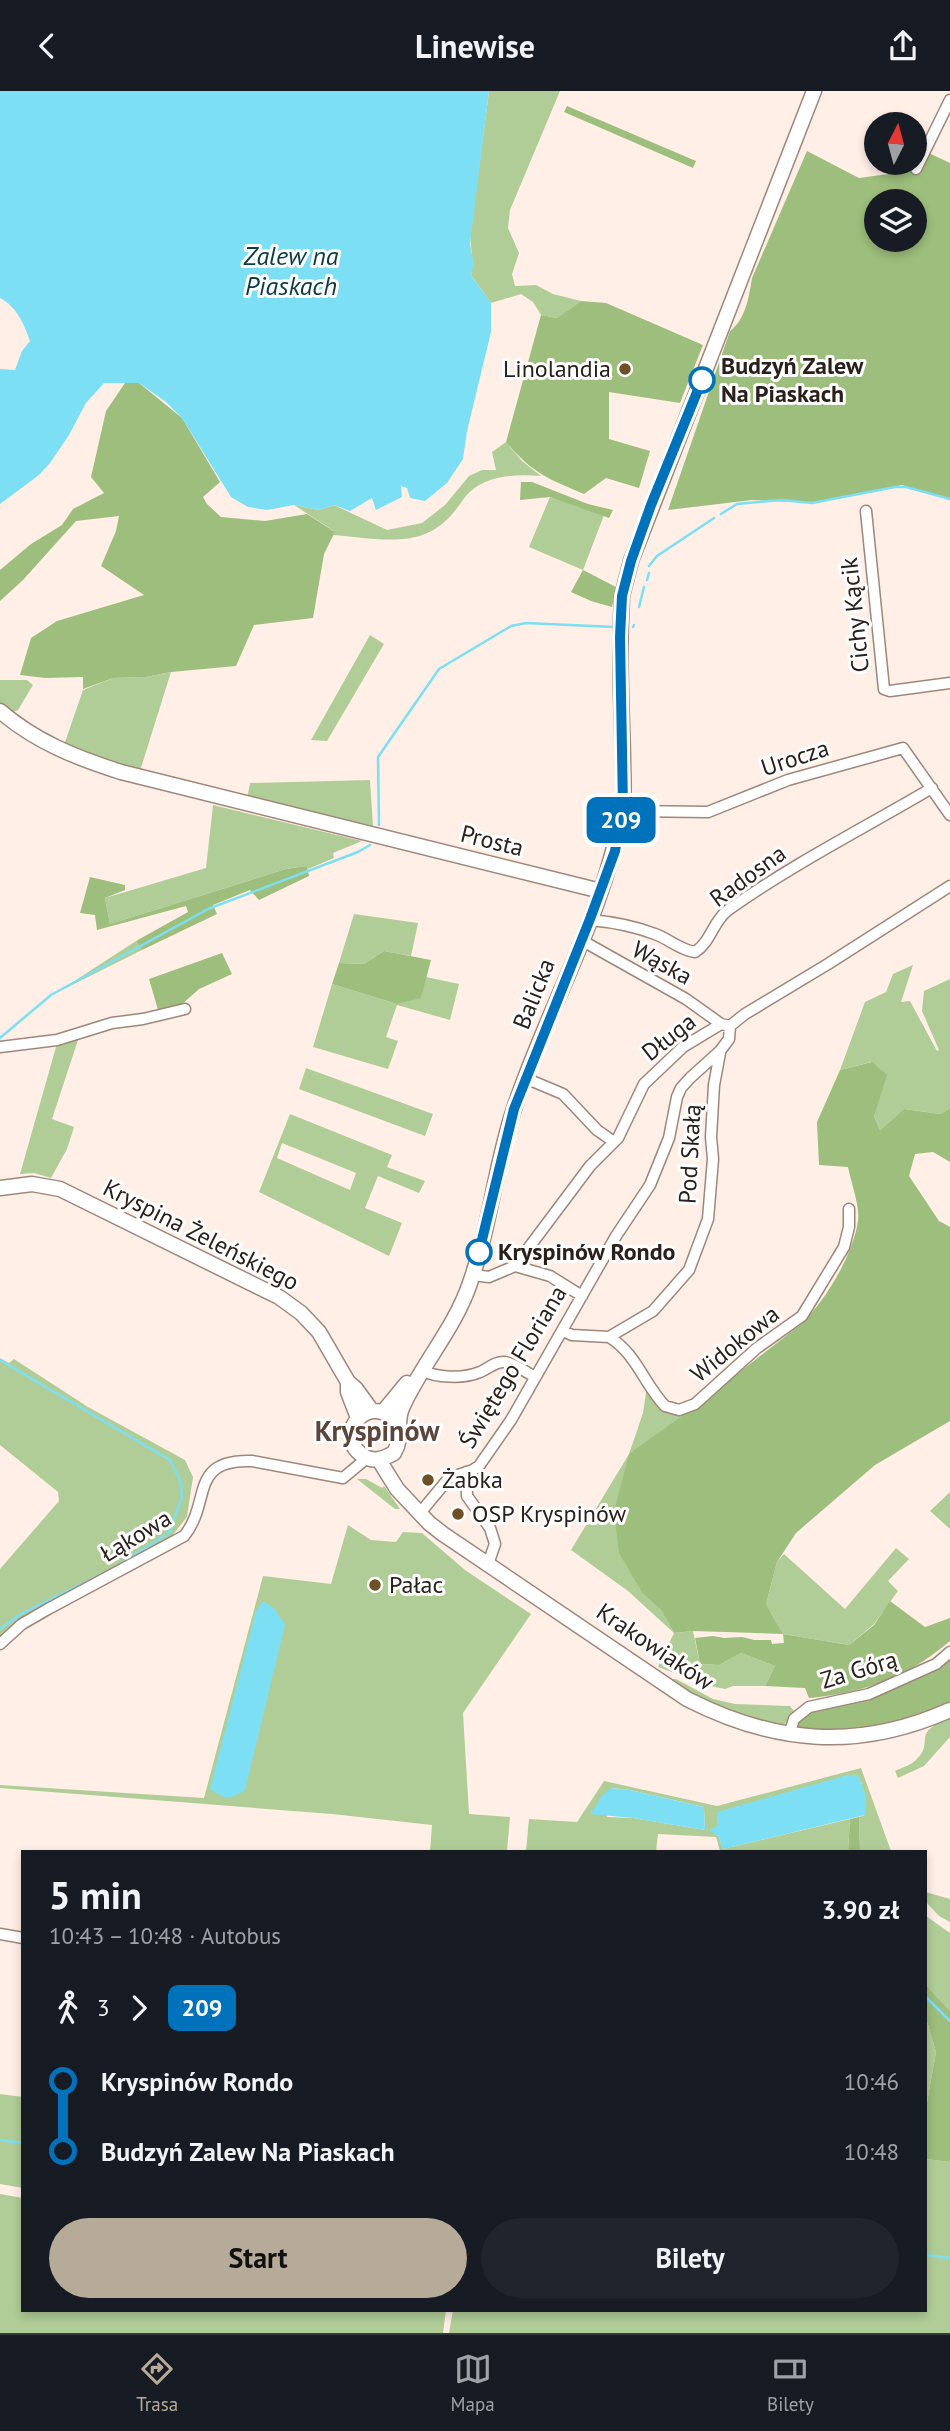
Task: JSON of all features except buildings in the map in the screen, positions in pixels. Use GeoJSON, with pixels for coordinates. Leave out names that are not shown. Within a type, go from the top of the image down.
{"type":"FeatureCollection","features":[{"type":"Feature","properties":{"kind":"main road","name":"Balicka"},"geometry":{"type":"LineString","coordinates":[[399,1426],[400,1413],[421,1370],[462,1304],[473,1275],[505,1140],[525,1078],[615,851],[623,807],[622,596],[638,541],[814,91]]}},
{"type":"Feature","properties":{"kind":"main road","name":"Prosta"},"geometry":{"type":"LineString","coordinates":[[0,711],[42,741],[79,758],[121,772],[601,891]]}},
{"type":"Feature","properties":{"kind":"main road","name":"Kryspina Żeleńskiego"},"geometry":{"type":"LineString","coordinates":[[0,1188],[32,1184],[61,1189],[270,1292],[293,1306],[319,1332],[348,1382],[378,1411]]}},
{"type":"Feature","properties":{"kind":"main road","name":"Balicka"},"geometry":{"type":"LineString","coordinates":[[378,1411],[421,1370]]}},
{"type":"Feature","properties":{"kind":"main road","name":"Kryspina Żeleńskiego"},"geometry":{"type":"LineString","coordinates":[[348,1382],[348,1392],[358,1418]]}},
{"type":"Feature","properties":{"kind":"main road"},"geometry":{"type":"LineString","coordinates":[[378,1411],[389,1414],[399,1426],[400,1440],[394,1453],[373,1459],[354,1446],[352,1431],[358,1418],[378,1411]]}},
{"type":"Feature","properties":{"kind":"main road","name":"Krakowiaków"},"geometry":{"type":"LineString","coordinates":[[394,1453],[409,1500]]}},
{"type":"Feature","properties":{"kind":"main road","name":"Krakowiaków"},"geometry":{"type":"LineString","coordinates":[[373,1459],[397,1489],[443,1534],[687,1699],[717,1715],[789,1735],[826,1737],[865,1735],[912,1725],[950,1710]]}},
{"type":"Feature","properties":{"kind":"street"},"geometry":{"type":"LineString","coordinates":[[928,145],[950,100]]}},
{"type":"Feature","properties":{"kind":"street","name":"Cichy Kącik"},"geometry":{"type":"LineString","coordinates":[[866,511],[884,689],[890,691],[950,683]]}},
{"type":"Feature","properties":{"kind":"street","name":"Urocza"},"geometry":{"type":"LineString","coordinates":[[623,807],[629,811],[708,812],[788,780],[902,748],[950,815]]}},
{"type":"Feature","properties":{"kind":"street","name":"Radosna"},"geometry":{"type":"LineString","coordinates":[[590,919],[627,925],[659,935],[685,951],[695,952],[704,946],[727,911],[823,850],[932,788]]}},
{"type":"Feature","properties":{"kind":"street","name":"Długa"},"geometry":{"type":"LineString","coordinates":[[515,1266],[590,1166],[614,1142],[644,1084],[683,1048],[828,964],[950,886]]}},
{"type":"Feature","properties":{"kind":"street","name":"Wąska"},"geometry":{"type":"LineString","coordinates":[[581,940],[686,999],[725,1025]]}},
{"type":"Feature","properties":{"kind":"street"},"geometry":{"type":"LineString","coordinates":[[0,1047],[57,1040],[112,1023],[185,1009]]}},
{"type":"Feature","properties":{"kind":"street","name":"Świętego Floriana"},"geometry":{"type":"LineString","coordinates":[[420,1513],[449,1478],[479,1466],[511,1420],[616,1236],[650,1185],[669,1138],[675,1104],[681,1088],[729,1039],[725,1025]]}},
{"type":"Feature","properties":{"kind":"street","name":"Pod Skałą"},"geometry":{"type":"LineString","coordinates":[[609,1337],[653,1311],[693,1262],[709,1212],[714,1085],[720,1051]]}},
{"type":"Feature","properties":{"kind":"street"},"geometry":{"type":"LineString","coordinates":[[525,1078],[563,1094],[597,1129],[614,1142]]}},
{"type":"Feature","properties":{"kind":"street","name":"Widokowa"},"geometry":{"type":"LineString","coordinates":[[609,1337],[620,1343],[635,1361],[665,1406],[679,1410],[695,1404],[757,1348],[802,1316],[844,1247],[849,1227],[849,1209]]}},
{"type":"Feature","properties":{"kind":"street"},"geometry":{"type":"LineString","coordinates":[[473,1275],[489,1277],[515,1266],[550,1276],[582,1296]]}},
{"type":"Feature","properties":{"kind":"street"},"geometry":{"type":"LineString","coordinates":[[563,1331],[572,1335],[609,1337]]}},
{"type":"Feature","properties":{"kind":"street"},"geometry":{"type":"LineString","coordinates":[[421,1370],[468,1376],[504,1362],[535,1377]]}},
{"type":"Feature","properties":{"kind":"street"},"geometry":{"type":"LineString","coordinates":[[351,1469],[354,1446]]}},
{"type":"Feature","properties":{"kind":"street","name":"Łąkowa"},"geometry":{"type":"LineString","coordinates":[[0,1644],[22,1624],[48,1608],[184,1536],[195,1518],[204,1482],[216,1468],[241,1461],[253,1461],[343,1478],[351,1469],[373,1459]]}},
{"type":"Feature","properties":{"kind":"street","name":"Świętego Floriana"},"geometry":{"type":"LineString","coordinates":[[466,1472],[467,1496],[490,1528],[495,1544],[488,1564]]}},
{"type":"Feature","properties":{"kind":"street","name":"Za Górą"},"geometry":{"type":"LineString","coordinates":[[789,1735],[794,1719],[809,1707],[869,1693],[936,1664],[950,1652]]}},
{"type":"Feature","properties":{"kind":"street"},"geometry":{"type":"LineString","coordinates":[[0,1934],[21,1938]]}},
{"type":"Feature","properties":{"kind":"green space"},"geometry":{"type":"Polygon","coordinates":[[[489,91],[560,91],[510,210],[508,228],[519,253],[512,274],[515,286],[536,285],[553,294],[581,301],[557,318],[541,315],[533,302],[521,294],[491,303],[471,275],[471,231],[489,91]]]}},
{"type":"Feature","properties":{"kind":"green space"},"geometry":{"type":"Polygon","coordinates":[[[567,106],[696,161],[693,168],[564,112],[567,106]]]}},
{"type":"Feature","properties":{"kind":"green space"},"geometry":{"type":"Polygon","coordinates":[[[807,151],[859,178],[928,175],[929,153],[950,163],[950,500],[902,485],[810,503],[752,500],[668,510],[730,331],[740,320],[752,278],[807,151]]]}},
{"type":"Feature","properties":{"kind":"green space"},"geometry":{"type":"Polygon","coordinates":[[[581,301],[606,303],[703,345],[680,403],[609,392],[609,439],[650,451],[639,488],[606,478],[584,494],[541,474],[506,442],[541,315],[557,318],[581,301]]]}},
{"type":"Feature","properties":{"kind":"green space"},"geometry":{"type":"Polygon","coordinates":[[[125,383],[139,383],[182,418],[220,482],[203,497],[221,517],[265,521],[307,514],[335,532],[324,554],[313,618],[254,625],[236,666],[146,677],[113,678],[83,689],[83,677],[45,678],[20,675],[31,638],[57,621],[144,595],[101,566],[116,531],[119,516],[76,521],[23,580],[0,601],[0,570],[31,544],[62,525],[73,509],[104,493],[91,477],[106,411],[125,383]]]}},
{"type":"Feature","properties":{"kind":"green space"},"geometry":{"type":"Polygon","coordinates":[[[506,442],[522,461],[541,476],[500,477],[481,484],[465,497],[444,522],[424,535],[386,539],[333,535],[334,531],[294,505],[319,510],[334,505],[387,530],[422,523],[445,505],[469,476],[482,470],[496,470],[492,452],[506,442]]]}},
{"type":"Feature","properties":{"kind":"green space"},"geometry":{"type":"Polygon","coordinates":[[[521,482],[532,482],[588,504],[613,510],[609,518],[550,497],[520,500],[521,482]]]}},
{"type":"Feature","properties":{"kind":"green space"},"geometry":{"type":"Polygon","coordinates":[[[550,497],[604,515],[583,570],[529,547],[550,497]]]}},
{"type":"Feature","properties":{"kind":"green space"},"geometry":{"type":"Polygon","coordinates":[[[583,570],[616,587],[612,607],[571,592],[583,570]]]}},
{"type":"Feature","properties":{"kind":"green space"},"geometry":{"type":"Polygon","coordinates":[[[370,635],[384,644],[327,741],[311,740],[370,635]]]}},
{"type":"Feature","properties":{"kind":"green space"},"geometry":{"type":"Polygon","coordinates":[[[171,672],[140,771],[112,764],[64,745],[83,690],[113,678],[146,677],[171,672]]]}},
{"type":"Feature","properties":{"kind":"green space"},"geometry":{"type":"Polygon","coordinates":[[[0,680],[27,680],[33,685],[18,710],[9,714],[0,706],[0,680]]]}},
{"type":"Feature","properties":{"kind":"green space"},"geometry":{"type":"Polygon","coordinates":[[[370,780],[373,826],[247,799],[250,783],[370,780]]]}},
{"type":"Feature","properties":{"kind":"green space"},"geometry":{"type":"Polygon","coordinates":[[[213,805],[362,841],[333,853],[334,858],[308,869],[307,866],[286,869],[110,924],[105,898],[206,868],[213,805]]]}},
{"type":"Feature","properties":{"kind":"green space"},"geometry":{"type":"Polygon","coordinates":[[[307,866],[309,876],[259,900],[250,890],[213,905],[217,914],[142,950],[136,941],[188,912],[186,906],[97,930],[95,915],[80,913],[90,877],[125,885],[125,890],[105,898],[110,924],[286,869],[307,866]]]}},
{"type":"Feature","properties":{"kind":"green space"},"geometry":{"type":"Polygon","coordinates":[[[354,914],[418,923],[411,956],[384,951],[364,964],[339,963],[354,914]]]}},
{"type":"Feature","properties":{"kind":"green space"},"geometry":{"type":"Polygon","coordinates":[[[136,941],[142,950],[56,993],[136,941]]]}},
{"type":"Feature","properties":{"kind":"green space"},"geometry":{"type":"Polygon","coordinates":[[[384,951],[431,960],[421,998],[397,1004],[332,984],[339,963],[364,964],[384,951]]]}},
{"type":"Feature","properties":{"kind":"green space"},"geometry":{"type":"Polygon","coordinates":[[[222,953],[232,974],[199,989],[180,1006],[158,1010],[149,979],[222,953]]]}},
{"type":"Feature","properties":{"kind":"green space"},"geometry":{"type":"Polygon","coordinates":[[[913,965],[901,1002],[910,1001],[937,1051],[939,1050],[922,1011],[924,991],[950,979],[950,1108],[941,1114],[904,1109],[880,1130],[874,1116],[871,1062],[840,1070],[865,1002],[886,992],[893,974],[913,965]]]}},
{"type":"Feature","properties":{"kind":"green space"},"geometry":{"type":"Polygon","coordinates":[[[426,977],[459,984],[450,1020],[397,1005],[386,1037],[398,1041],[388,1069],[313,1047],[332,984],[397,1004],[421,997],[426,977]]]}},
{"type":"Feature","properties":{"kind":"green space"},"geometry":{"type":"Polygon","coordinates":[[[79,1037],[52,1119],[74,1127],[67,1149],[51,1178],[34,1173],[20,1174],[56,1047],[79,1037]]]}},
{"type":"Feature","properties":{"kind":"green space"},"geometry":{"type":"Polygon","coordinates":[[[872,1062],[887,1075],[874,1116],[880,1130],[904,1109],[941,1114],[950,1108],[950,1162],[933,1152],[915,1154],[909,1176],[939,1221],[950,1227],[950,1421],[875,1465],[796,1533],[777,1562],[766,1604],[783,1634],[693,1631],[674,1633],[661,1610],[643,1594],[619,1553],[614,1512],[629,1454],[800,1325],[828,1291],[850,1248],[858,1221],[858,1208],[848,1167],[819,1165],[817,1122],[840,1070],[872,1062]]]}},
{"type":"Feature","properties":{"kind":"green space"},"geometry":{"type":"Polygon","coordinates":[[[306,1068],[433,1114],[425,1136],[299,1089],[306,1068]]]}},
{"type":"Feature","properties":{"kind":"green space"},"geometry":{"type":"Polygon","coordinates":[[[290,1114],[392,1155],[387,1167],[425,1181],[419,1193],[378,1176],[365,1208],[402,1223],[389,1256],[259,1192],[290,1114]],[[282,1143],[277,1158],[350,1190],[356,1173],[282,1143]]]}},
{"type":"Feature","properties":{"kind":"green space"},"geometry":{"type":"Polygon","coordinates":[[[0,1358],[9,1363],[14,1359],[88,1407],[185,1460],[193,1477],[187,1517],[171,1537],[11,1626],[0,1636],[0,1569],[59,1501],[58,1492],[0,1445],[0,1358]]]}},
{"type":"Feature","properties":{"kind":"green space"},"geometry":{"type":"Polygon","coordinates":[[[647,1386],[653,1399],[693,1408],[643,1594],[661,1610],[674,1633],[628,1591],[571,1550],[629,1454],[643,1413],[647,1386]]]}},
{"type":"Feature","properties":{"kind":"green space"},"geometry":{"type":"Polygon","coordinates":[[[357,1479],[366,1479],[382,1488],[384,1486],[400,1509],[395,1509],[357,1479]]]}},
{"type":"Feature","properties":{"kind":"green space"},"geometry":{"type":"Polygon","coordinates":[[[950,1492],[950,1529],[930,1511],[950,1492]]]}},
{"type":"Feature","properties":{"kind":"green space"},"geometry":{"type":"Polygon","coordinates":[[[348,1525],[371,1540],[396,1542],[403,1532],[422,1533],[465,1570],[531,1614],[463,1713],[469,1814],[510,1817],[507,1850],[430,1850],[432,1825],[332,1814],[0,1788],[0,1785],[204,1798],[263,1576],[331,1584],[348,1525]]]}},
{"type":"Feature","properties":{"kind":"green space"},"geometry":{"type":"Polygon","coordinates":[[[896,1548],[909,1559],[888,1581],[898,1591],[874,1624],[849,1645],[783,1634],[766,1604],[777,1562],[784,1554],[845,1609],[896,1548]]]}},
{"type":"Feature","properties":{"kind":"green space"},"geometry":{"type":"Polygon","coordinates":[[[890,1601],[925,1627],[950,1618],[950,1641],[934,1654],[884,1681],[829,1696],[809,1698],[805,1688],[765,1686],[775,1666],[741,1653],[719,1665],[700,1664],[695,1638],[742,1637],[771,1640],[772,1644],[784,1643],[783,1634],[849,1645],[874,1625],[890,1601]]]}},
{"type":"Feature","properties":{"kind":"green space"},"geometry":{"type":"Polygon","coordinates":[[[693,1631],[700,1664],[719,1665],[741,1653],[775,1666],[765,1686],[733,1686],[725,1689],[710,1686],[658,1667],[674,1633],[693,1631]]]}},
{"type":"Feature","properties":{"kind":"green space"},"geometry":{"type":"Polygon","coordinates":[[[950,1656],[950,1701],[933,1709],[896,1721],[857,1728],[799,1729],[796,1724],[807,1711],[871,1697],[950,1656]]]}},
{"type":"Feature","properties":{"kind":"green space"},"geometry":{"type":"Polygon","coordinates":[[[671,1679],[676,1679],[713,1699],[735,1704],[790,1706],[794,1711],[784,1725],[760,1722],[707,1702],[671,1679]]]}},
{"type":"Feature","properties":{"kind":"green space"},"geometry":{"type":"Polygon","coordinates":[[[950,1718],[950,1737],[924,1766],[898,1778],[895,1771],[914,1762],[922,1753],[926,1733],[950,1718]]]}},
{"type":"Feature","properties":{"kind":"green space"},"geometry":{"type":"Polygon","coordinates":[[[861,1768],[891,1850],[860,1850],[859,1817],[865,1815],[862,1784],[856,1775],[848,1775],[717,1826],[714,1832],[723,1849],[850,1819],[848,1850],[720,1850],[716,1837],[658,1834],[656,1850],[526,1850],[529,1819],[577,1822],[604,1781],[717,1806],[861,1768]],[[611,1788],[607,1817],[633,1818],[705,1830],[704,1807],[611,1788]]]}},
{"type":"Feature","properties":{"kind":"green space"},"geometry":{"type":"Polygon","coordinates":[[[859,1817],[860,1850],[848,1850],[850,1819],[859,1817]]]}},
{"type":"Feature","properties":{"kind":"green space"},"geometry":{"type":"Polygon","coordinates":[[[927,1892],[950,1899],[950,1922],[939,1916],[927,1903],[927,1892]]]}},
{"type":"Feature","properties":{"kind":"green space"},"geometry":{"type":"Polygon","coordinates":[[[927,1917],[950,1933],[950,2011],[927,1986],[927,1917]]]}},
{"type":"Feature","properties":{"kind":"green space"},"geometry":{"type":"Polygon","coordinates":[[[927,1986],[950,2011],[950,2162],[927,2159],[927,2102],[936,2052],[927,2021],[927,1986]]]}},
{"type":"Feature","properties":{"kind":"green space"},"geometry":{"type":"Polygon","coordinates":[[[927,2021],[936,2052],[927,2102],[927,2021]]]}},
{"type":"Feature","properties":{"kind":"green space"},"geometry":{"type":"Polygon","coordinates":[[[0,2094],[21,2097],[21,2188],[0,2184],[0,2094]]]}},
{"type":"Feature","properties":{"kind":"green space"},"geometry":{"type":"Polygon","coordinates":[[[927,2159],[950,2162],[950,2333],[449,2333],[453,2312],[927,2312],[927,2159]]]}},
{"type":"Feature","properties":{"kind":"green space"},"geometry":{"type":"Polygon","coordinates":[[[0,2194],[21,2198],[21,2312],[446,2312],[443,2333],[0,2333],[0,2194]]]}},
{"type":"Feature","properties":{"kind":"water","name":"Zalew na Piaskach"},"geometry":{"type":"Polygon","coordinates":[[[0,91],[489,91],[470,244],[474,265],[471,275],[491,303],[491,332],[467,431],[463,459],[447,483],[425,501],[410,498],[407,488],[401,486],[402,497],[376,510],[372,498],[350,511],[334,505],[319,510],[294,505],[267,510],[248,507],[231,497],[182,418],[166,402],[139,383],[104,383],[86,403],[50,463],[39,475],[0,504],[0,369],[15,370],[22,351],[30,341],[15,311],[0,298],[0,91]]]}},
{"type":"Feature","properties":{"kind":"water"},"geometry":{"type":"Polygon","coordinates":[[[263,1601],[274,1608],[285,1625],[245,1790],[227,1797],[210,1789],[256,1611],[263,1601]]]}},
{"type":"Feature","properties":{"kind":"water"},"geometry":{"type":"Polygon","coordinates":[[[848,1775],[857,1775],[862,1785],[866,1799],[865,1815],[723,1849],[719,1837],[709,1830],[717,1826],[717,1812],[848,1775]]]}},
{"type":"Feature","properties":{"kind":"water"},"geometry":{"type":"Polygon","coordinates":[[[611,1788],[704,1807],[705,1830],[590,1814],[611,1788]]]}},
{"type":"Feature","properties":{"kind":"waterway"},"geometry":{"type":"LineString","coordinates":[[721,514],[737,504],[781,500],[812,503],[895,487],[906,487],[950,499]]}},
{"type":"Feature","properties":{"kind":"waterway"},"geometry":{"type":"LineString","coordinates":[[649,566],[657,556],[714,518]]}},
{"type":"Feature","properties":{"kind":"waterway"},"geometry":{"type":"LineString","coordinates":[[647,580],[649,573]]}},
{"type":"Feature","properties":{"kind":"waterway"},"geometry":{"type":"LineString","coordinates":[[639,607],[644,587]]}},
{"type":"Feature","properties":{"kind":"waterway"},"geometry":{"type":"LineString","coordinates":[[379,825],[378,757],[439,669],[511,626],[526,623],[614,627]]}},
{"type":"Feature","properties":{"kind":"waterway"},"geometry":{"type":"LineString","coordinates":[[0,1038],[51,995],[208,909],[358,852],[370,845]]}},
{"type":"Feature","properties":{"kind":"waterway"},"geometry":{"type":"LineString","coordinates":[[0,1360],[170,1460],[181,1482],[182,1497],[169,1533],[112,1569],[21,1614],[0,1629]]}},
{"type":"Feature","properties":{"kind":"waterway"},"geometry":{"type":"LineString","coordinates":[[927,1998],[950,2021]]}},
{"type":"Feature","properties":{"kind":"waterway"},"geometry":{"type":"LineString","coordinates":[[0,2140],[21,2143]]}},
{"type":"Feature","properties":{"kind":"waterway"},"geometry":{"type":"LineString","coordinates":[[927,2255],[950,2258]]}},
{"type":"Feature","properties":{"kind":"bus line","name":"209"},"geometry":{"type":"LineString","coordinates":[[479,1252],[514,1109],[615,851],[623,807],[620,637],[622,596],[651,505],[702,380]]}},
{"type":"Feature","properties":{"kind":"place","name":"Linolandia"},"geometry":{"type":"Point","coordinates":[625,369]}},
{"type":"Feature","properties":{"kind":"place","name":"Budzyń Zalew Na Piaskach"},"geometry":{"type":"Point","coordinates":[702,380]}},
{"type":"Feature","properties":{"kind":"place","name":"Kryspinów Rondo"},"geometry":{"type":"Point","coordinates":[479,1252]}},
{"type":"Feature","properties":{"kind":"place","name":"Żabka"},"geometry":{"type":"Point","coordinates":[428,1480]}},
{"type":"Feature","properties":{"kind":"place","name":"OSP Kryspinów"},"geometry":{"type":"Point","coordinates":[458,1514]}},
{"type":"Feature","properties":{"kind":"place","name":"Pałac"},"geometry":{"type":"Point","coordinates":[375,1585]}},
{"type":"Feature","properties":{"kind":"district","name":"Kryspinów"},"geometry":{"type":"Point","coordinates":[377,1431]}}]}
